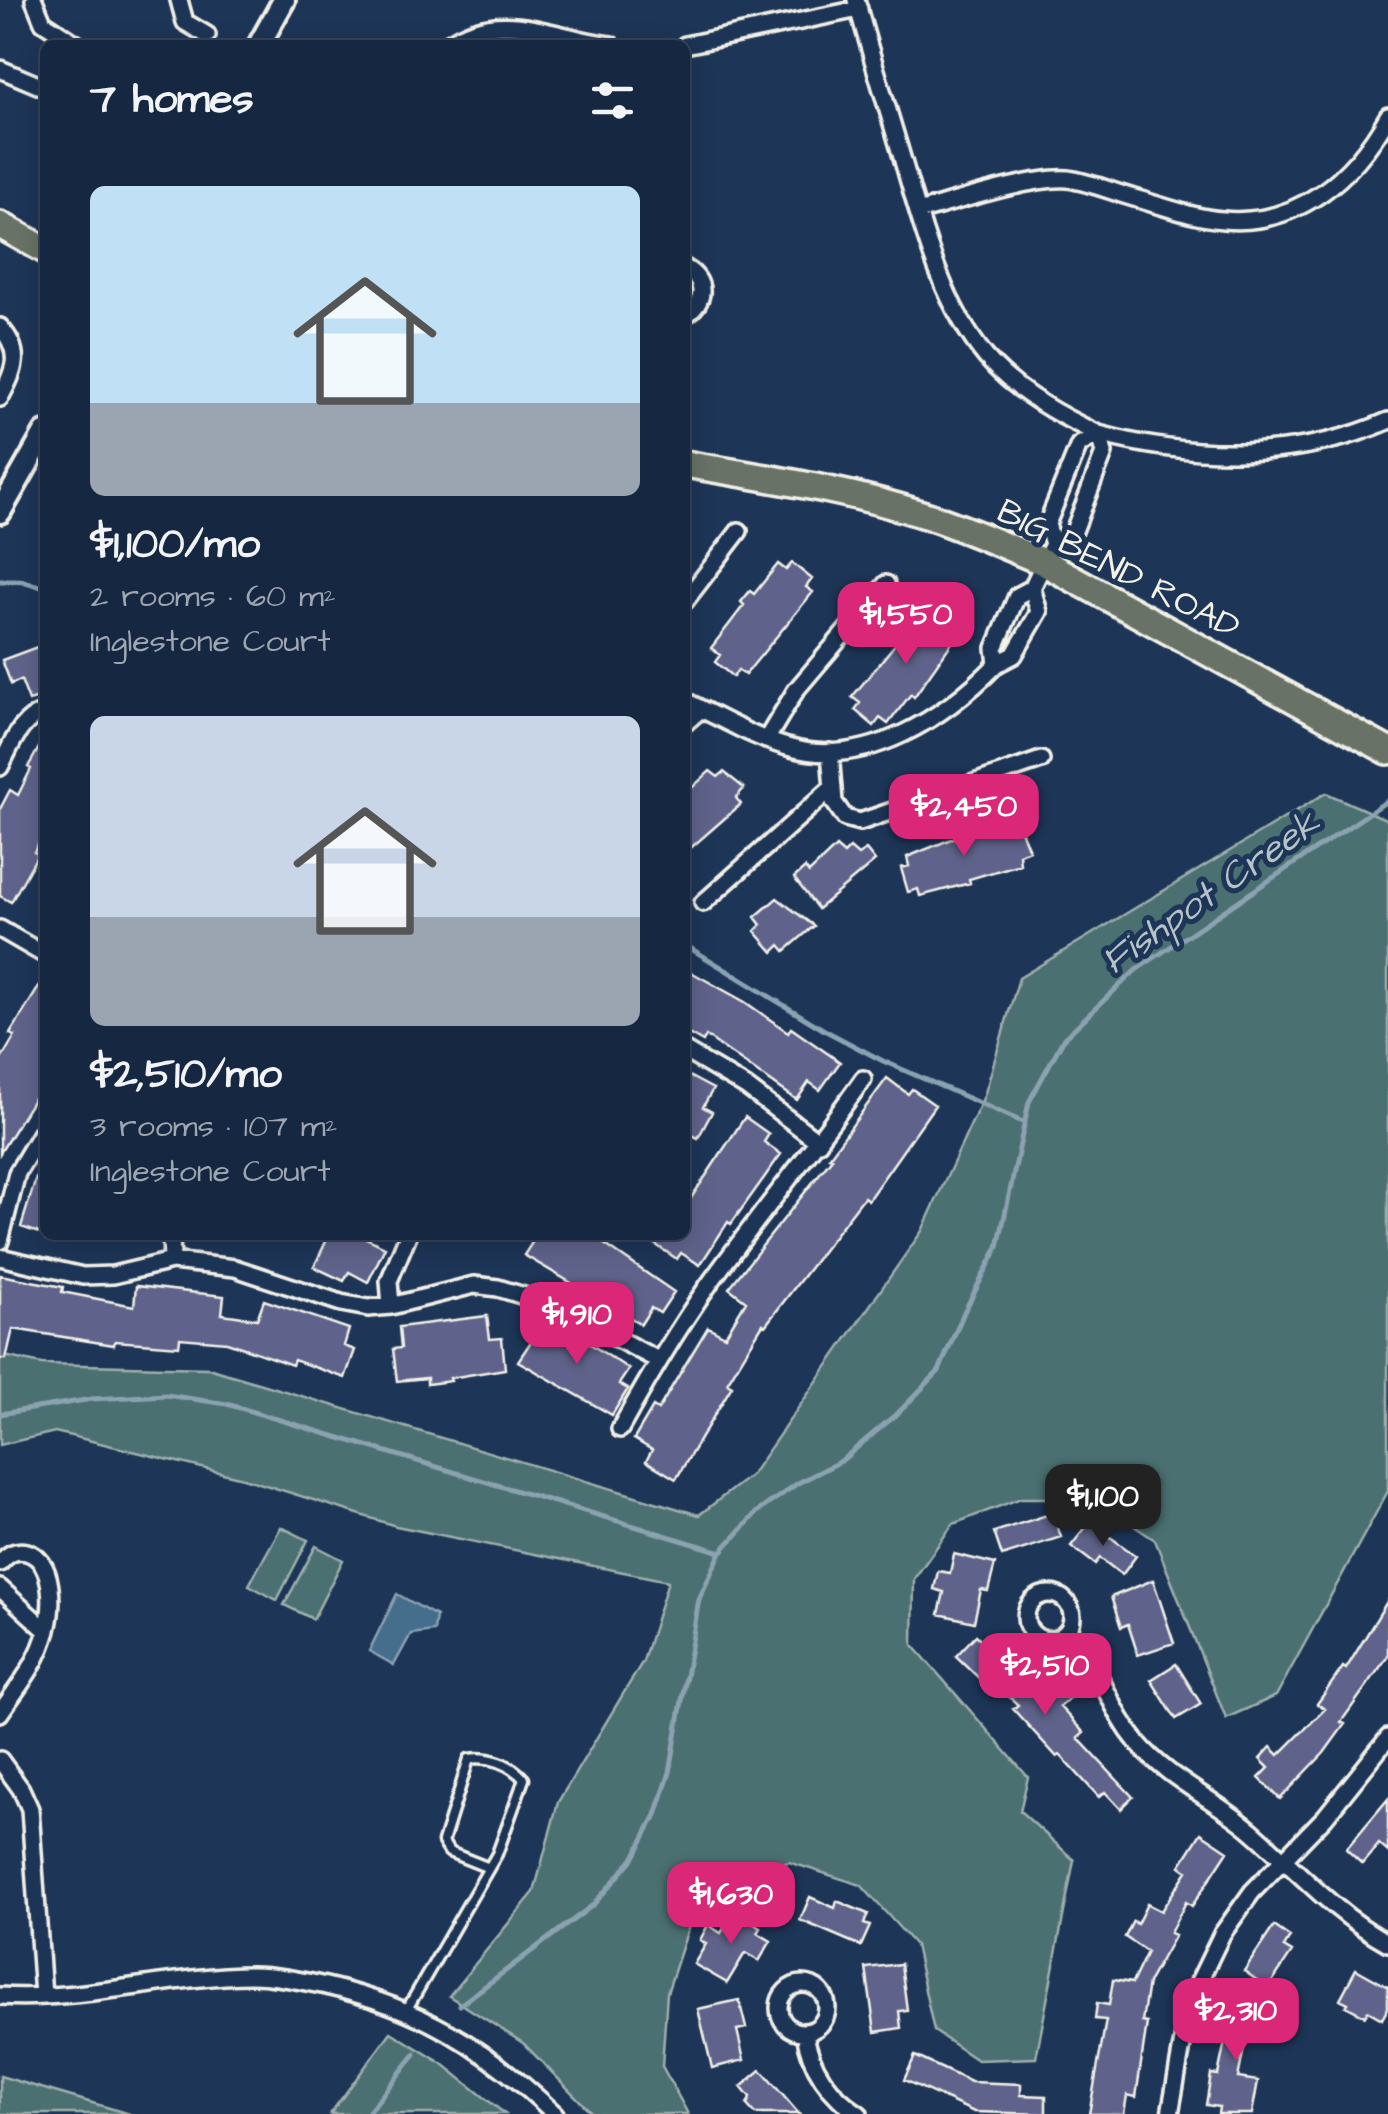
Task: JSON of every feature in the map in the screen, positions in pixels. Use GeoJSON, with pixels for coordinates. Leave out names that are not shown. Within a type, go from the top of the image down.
{"type":"FeatureCollection","features":[{"type":"Feature","properties":{"kind":"main road"},"geometry":{"type":"LineString","coordinates":[[0,225],[40,246]]}},
{"type":"Feature","properties":{"kind":"main road","name":"BIG BEND ROAD"},"geometry":{"type":"LineString","coordinates":[[690,465],[868,499],[1048,553],[1388,750]]}},
{"type":"Feature","properties":{"kind":"street"},"geometry":{"type":"LineString","coordinates":[[34,0],[43,22],[70,40]]}},
{"type":"Feature","properties":{"kind":"street"},"geometry":{"type":"LineString","coordinates":[[179,0],[184,22],[207,35]]}},
{"type":"Feature","properties":{"kind":"street"},"geometry":{"type":"LineString","coordinates":[[262,40],[284,0]]}},
{"type":"Feature","properties":{"kind":"street"},"geometry":{"type":"LineString","coordinates":[[690,44],[858,5],[918,212],[965,328],[988,359],[1038,400],[1098,434],[1181,451],[1248,452],[1308,445],[1388,422]]}},
{"type":"Feature","properties":{"kind":"street"},"geometry":{"type":"LineString","coordinates":[[455,40],[498,24],[583,40]]}},
{"type":"Feature","properties":{"kind":"street"},"geometry":{"type":"LineString","coordinates":[[0,69],[40,86]]}},
{"type":"Feature","properties":{"kind":"street"},"geometry":{"type":"LineString","coordinates":[[918,212],[1056,179],[1085,183],[1222,220],[1273,216],[1313,200],[1340,181],[1360,160],[1388,116]]}},
{"type":"Feature","properties":{"kind":"street"},"geometry":{"type":"LineString","coordinates":[[690,272],[698,278],[702,293],[696,308],[690,312]]}},
{"type":"Feature","properties":{"kind":"street"},"geometry":{"type":"LineString","coordinates":[[0,327],[16,350],[16,366],[0,398]]}},
{"type":"Feature","properties":{"kind":"street"},"geometry":{"type":"LineString","coordinates":[[997,664],[995,648],[1017,596],[1032,588],[1048,553],[1047,524],[1072,460],[1079,445],[1098,434]]}},
{"type":"Feature","properties":{"kind":"street"},"geometry":{"type":"LineString","coordinates":[[1048,553],[1072,536],[1104,452],[1098,434]]}},
{"type":"Feature","properties":{"kind":"street"},"geometry":{"type":"LineString","coordinates":[[0,512],[40,442]]}},
{"type":"Feature","properties":{"kind":"street"},"geometry":{"type":"LineString","coordinates":[[690,595],[739,531]]}},
{"type":"Feature","properties":{"kind":"street"},"geometry":{"type":"LineString","coordinates":[[766,740],[796,690],[886,584]]}},
{"type":"Feature","properties":{"kind":"street"},"geometry":{"type":"LineString","coordinates":[[690,704],[792,749],[853,751],[890,740],[967,695],[997,664],[1014,655],[1039,612],[1032,588]]}},
{"type":"Feature","properties":{"kind":"street"},"geometry":{"type":"LineString","coordinates":[[690,719],[701,709]]}},
{"type":"Feature","properties":{"kind":"street"},"geometry":{"type":"LineString","coordinates":[[0,767],[24,724],[40,713]]}},
{"type":"Feature","properties":{"kind":"street"},"geometry":{"type":"LineString","coordinates":[[830,752],[834,802],[845,818],[860,822],[1041,760]]}},
{"type":"Feature","properties":{"kind":"street"},"geometry":{"type":"LineString","coordinates":[[703,903],[833,787]]}},
{"type":"Feature","properties":{"kind":"street"},"geometry":{"type":"LineString","coordinates":[[0,929],[40,952]]}},
{"type":"Feature","properties":{"kind":"street"},"geometry":{"type":"LineString","coordinates":[[690,1055],[746,1087],[819,1142]]}},
{"type":"Feature","properties":{"kind":"street"},"geometry":{"type":"LineString","coordinates":[[620,1430],[658,1360],[721,1268],[862,1080]]}},
{"type":"Feature","properties":{"kind":"street"},"geometry":{"type":"LineString","coordinates":[[0,1240],[17,1173],[40,1134]]}},
{"type":"Feature","properties":{"kind":"street"},"geometry":{"type":"LineString","coordinates":[[171,1240],[172,1261]]}},
{"type":"Feature","properties":{"kind":"street"},"geometry":{"type":"LineString","coordinates":[[391,1306],[389,1281],[406,1240]]}},
{"type":"Feature","properties":{"kind":"street"},"geometry":{"type":"LineString","coordinates":[[0,1257],[83,1276],[113,1275],[172,1261],[235,1268],[341,1304],[368,1308],[474,1286],[498,1288],[550,1304],[658,1360]]}},
{"type":"Feature","properties":{"kind":"street"},"geometry":{"type":"LineString","coordinates":[[0,1563],[21,1550],[35,1555],[46,1568],[50,1596],[47,1631],[35,1663],[0,1714]]}},
{"type":"Feature","properties":{"kind":"street"},"geometry":{"type":"LineString","coordinates":[[0,1588],[47,1631]]}},
{"type":"Feature","properties":{"kind":"street"},"geometry":{"type":"LineString","coordinates":[[1067,1632],[1095,1668],[1113,1708],[1138,1743],[1170,1773],[1253,1831],[1283,1862],[1364,1930],[1388,1943]]}},
{"type":"Feature","properties":{"kind":"street"},"geometry":{"type":"LineString","coordinates":[[1170,2114],[1190,2000],[1202,1970],[1246,1900],[1325,1817],[1388,1738]]}},
{"type":"Feature","properties":{"kind":"street"},"geometry":{"type":"LineString","coordinates":[[0,1760],[30,1808],[43,1996]]}},
{"type":"Feature","properties":{"kind":"street"},"geometry":{"type":"LineString","coordinates":[[0,1996],[43,1996],[252,1975],[310,1982],[407,2009],[457,2036],[555,2114]]}},
{"type":"Feature","properties":{"kind":"street"},"geometry":{"type":"LineString","coordinates":[[805,2032],[818,2072],[844,2104],[858,2114]]}},
{"type":"Feature","properties":{"kind":"lane"},"geometry":{"type":"LineString","coordinates":[[407,2009],[489,1868],[524,1778],[514,1768],[482,1757],[469,1759],[443,1842],[449,1852],[489,1868]]}},
{"type":"Feature","properties":{"kind":"green space"},"geometry":{"type":"Polygon","coordinates":[[[1326,793],[1388,820],[1388,1491],[1276,1696],[1226,1718],[1155,1540],[1092,1498],[1021,1498],[953,1524],[914,1579],[913,1645],[1028,1777],[1020,1811],[1074,1860],[1036,2058],[977,2060],[934,2031],[915,1945],[861,1885],[789,1862],[736,1875],[690,1923],[667,1993],[662,2066],[688,2114],[593,2114],[523,2043],[449,1996],[534,1892],[558,1802],[643,1661],[668,1581],[396,1526],[243,1478],[55,1432],[0,1445],[0,1355],[42,1364],[208,1368],[699,1515],[752,1474],[922,1231],[984,1096],[1019,978],[1326,793]]]}},
{"type":"Feature","properties":{"kind":"green space"},"geometry":{"type":"Polygon","coordinates":[[[281,1527],[308,1540],[277,1600],[249,1585],[281,1527]]]}},
{"type":"Feature","properties":{"kind":"green space"},"geometry":{"type":"Polygon","coordinates":[[[316,1546],[343,1560],[313,1619],[284,1605],[316,1546]]]}},
{"type":"Feature","properties":{"kind":"green space"},"geometry":{"type":"Polygon","coordinates":[[[391,2032],[443,2064],[505,2114],[330,2114],[391,2032]]]}},
{"type":"Feature","properties":{"kind":"green space"},"geometry":{"type":"Polygon","coordinates":[[[0,2076],[130,2114],[0,2114],[0,2076]]]}},
{"type":"Feature","properties":{"kind":"water"},"geometry":{"type":"Polygon","coordinates":[[[397,1594],[436,1616],[434,1631],[411,1634],[394,1665],[369,1651],[397,1594]]]}},
{"type":"Feature","properties":{"kind":"building"},"geometry":{"type":"Polygon","coordinates":[[[792,563],[812,579],[806,587],[813,592],[745,675],[738,670],[733,677],[715,662],[720,655],[711,648],[750,591],[754,594],[778,564],[786,570],[792,563]]]}},
{"type":"Feature","properties":{"kind":"building"},"geometry":{"type":"Polygon","coordinates":[[[935,612],[944,619],[951,612],[965,624],[914,697],[911,694],[888,724],[880,718],[874,726],[855,710],[860,703],[852,697],[919,615],[928,621],[935,612]]]}},
{"type":"Feature","properties":{"kind":"building"},"geometry":{"type":"Polygon","coordinates":[[[40,646],[40,698],[29,701],[21,680],[11,684],[2,660],[40,646]]]}},
{"type":"Feature","properties":{"kind":"building"},"geometry":{"type":"Polygon","coordinates":[[[40,746],[40,841],[34,852],[38,854],[11,902],[0,896],[0,809],[10,790],[18,795],[31,769],[28,767],[40,746]]]}},
{"type":"Feature","properties":{"kind":"building"},"geometry":{"type":"Polygon","coordinates":[[[710,771],[718,777],[724,772],[744,788],[736,798],[741,804],[690,849],[690,789],[710,771]]]}},
{"type":"Feature","properties":{"kind":"building"},"geometry":{"type":"Polygon","coordinates":[[[1007,822],[1013,831],[1020,828],[1029,850],[1019,854],[1020,864],[920,896],[918,889],[908,892],[901,868],[909,866],[907,857],[971,831],[1007,822]]]}},
{"type":"Feature","properties":{"kind":"building"},"geometry":{"type":"Polygon","coordinates":[[[836,847],[844,854],[850,848],[858,855],[866,850],[875,861],[818,909],[794,878],[805,868],[809,873],[836,847]]]}},
{"type":"Feature","properties":{"kind":"building"},"geometry":{"type":"Polygon","coordinates":[[[777,898],[814,926],[785,951],[780,945],[773,952],[755,931],[761,925],[755,917],[777,898]]]}},
{"type":"Feature","properties":{"kind":"building"},"geometry":{"type":"Polygon","coordinates":[[[690,974],[745,1002],[788,1032],[791,1028],[840,1062],[820,1090],[809,1082],[797,1100],[706,1036],[703,1042],[690,1035],[690,974]]]}},
{"type":"Feature","properties":{"kind":"building"},"geometry":{"type":"Polygon","coordinates":[[[40,985],[40,1088],[0,1153],[0,1061],[15,1036],[10,1034],[40,985]]]}},
{"type":"Feature","properties":{"kind":"building"},"geometry":{"type":"Polygon","coordinates":[[[690,1077],[713,1089],[703,1107],[712,1112],[698,1138],[690,1134],[690,1077]]]}},
{"type":"Feature","properties":{"kind":"building"},"geometry":{"type":"Polygon","coordinates":[[[887,1078],[908,1094],[912,1089],[935,1105],[868,1200],[864,1197],[763,1324],[727,1383],[732,1386],[676,1479],[646,1461],[652,1450],[634,1439],[653,1407],[658,1410],[708,1327],[725,1336],[746,1301],[729,1288],[832,1158],[829,1157],[887,1078]]]}},
{"type":"Feature","properties":{"kind":"building"},"geometry":{"type":"Polygon","coordinates":[[[745,1117],[769,1134],[764,1142],[781,1154],[700,1265],[681,1253],[677,1259],[656,1245],[660,1240],[690,1240],[690,1200],[745,1117]]]}},
{"type":"Feature","properties":{"kind":"building"},"geometry":{"type":"Polygon","coordinates":[[[40,1165],[40,1233],[21,1227],[40,1165]]]}},
{"type":"Feature","properties":{"kind":"building"},"geometry":{"type":"Polygon","coordinates":[[[327,1240],[370,1240],[385,1247],[368,1282],[349,1272],[344,1281],[314,1267],[327,1240]]]}},
{"type":"Feature","properties":{"kind":"building"},"geometry":{"type":"Polygon","coordinates":[[[534,1240],[598,1240],[674,1292],[660,1313],[651,1308],[641,1324],[524,1255],[534,1240]]]}},
{"type":"Feature","properties":{"kind":"building"},"geometry":{"type":"Polygon","coordinates":[[[0,1275],[134,1306],[136,1286],[224,1296],[222,1314],[257,1319],[264,1300],[349,1329],[344,1346],[355,1350],[345,1378],[294,1360],[292,1365],[227,1342],[180,1338],[179,1346],[115,1341],[114,1345],[13,1329],[6,1359],[0,1359],[0,1275]]]}},
{"type":"Feature","properties":{"kind":"building"},"geometry":{"type":"Polygon","coordinates":[[[487,1316],[490,1339],[502,1338],[505,1369],[427,1384],[427,1378],[397,1381],[393,1349],[401,1348],[399,1327],[487,1316]]]}},
{"type":"Feature","properties":{"kind":"building"},"geometry":{"type":"Polygon","coordinates":[[[556,1322],[629,1369],[619,1384],[628,1389],[612,1415],[518,1361],[536,1334],[545,1340],[556,1322]]]}},
{"type":"Feature","properties":{"kind":"building"},"geometry":{"type":"Polygon","coordinates":[[[1053,1513],[1061,1537],[1002,1556],[994,1532],[1053,1513]]]}},
{"type":"Feature","properties":{"kind":"building"},"geometry":{"type":"Polygon","coordinates":[[[1090,1522],[1136,1556],[1122,1575],[1100,1558],[1095,1564],[1071,1546],[1090,1522]]]}},
{"type":"Feature","properties":{"kind":"building"},"geometry":{"type":"Polygon","coordinates":[[[954,1554],[995,1564],[988,1591],[981,1590],[974,1622],[939,1614],[944,1592],[934,1589],[938,1571],[950,1573],[954,1554]]]}},
{"type":"Feature","properties":{"kind":"building"},"geometry":{"type":"Polygon","coordinates":[[[1153,1580],[1174,1643],[1138,1655],[1128,1624],[1121,1627],[1111,1597],[1153,1580]]]}},
{"type":"Feature","properties":{"kind":"building"},"geometry":{"type":"Polygon","coordinates":[[[1388,1600],[1388,1656],[1324,1753],[1280,1799],[1259,1778],[1269,1768],[1260,1759],[1271,1747],[1279,1755],[1325,1709],[1317,1704],[1343,1667],[1346,1669],[1388,1600]]]}},
{"type":"Feature","properties":{"kind":"building"},"geometry":{"type":"Polygon","coordinates":[[[976,1635],[1034,1691],[1051,1675],[1071,1697],[1060,1707],[1084,1733],[1078,1738],[1133,1797],[1121,1809],[1105,1792],[1099,1797],[1060,1755],[1057,1757],[1013,1709],[1018,1705],[990,1678],[984,1683],[956,1656],[976,1635]]]}},
{"type":"Feature","properties":{"kind":"building"},"geometry":{"type":"Polygon","coordinates":[[[1176,1664],[1201,1704],[1176,1719],[1151,1680],[1176,1664]]]}},
{"type":"Feature","properties":{"kind":"building"},"geometry":{"type":"Polygon","coordinates":[[[1388,1799],[1388,1852],[1379,1844],[1362,1864],[1346,1849],[1388,1799]]]}},
{"type":"Feature","properties":{"kind":"building"},"geometry":{"type":"Polygon","coordinates":[[[1201,1833],[1228,1851],[1192,1906],[1186,1902],[1170,1933],[1175,1935],[1148,1983],[1142,2022],[1147,2023],[1136,2097],[1127,2095],[1124,2114],[1089,2114],[1106,2020],[1095,2019],[1097,2003],[1109,2005],[1113,1980],[1132,1983],[1147,1952],[1125,1937],[1147,1904],[1161,1911],[1187,1871],[1180,1866],[1201,1833]]]}},
{"type":"Feature","properties":{"kind":"building"},"geometry":{"type":"Polygon","coordinates":[[[810,1897],[835,1908],[837,1901],[868,1914],[864,1924],[870,1926],[861,1946],[800,1920],[810,1897]]]}},
{"type":"Feature","properties":{"kind":"building"},"geometry":{"type":"Polygon","coordinates":[[[734,1912],[761,1928],[758,1933],[771,1941],[759,1961],[745,1953],[727,1983],[694,1964],[706,1944],[700,1940],[708,1925],[721,1933],[734,1912]]]}},
{"type":"Feature","properties":{"kind":"building"},"geometry":{"type":"Polygon","coordinates":[[[1274,1926],[1290,1937],[1284,1947],[1292,1952],[1268,1988],[1244,1971],[1274,1926]]]}},
{"type":"Feature","properties":{"kind":"building"},"geometry":{"type":"Polygon","coordinates":[[[901,1964],[907,2010],[899,2011],[901,2028],[875,2032],[866,1968],[901,1964]]]}},
{"type":"Feature","properties":{"kind":"building"},"geometry":{"type":"Polygon","coordinates":[[[1356,1969],[1388,1987],[1388,2008],[1382,2019],[1368,2011],[1365,2016],[1340,1999],[1356,1969]]]}},
{"type":"Feature","properties":{"kind":"building"},"geometry":{"type":"Polygon","coordinates":[[[1234,1998],[1263,2004],[1255,2041],[1246,2039],[1238,2078],[1258,2081],[1252,2114],[1218,2114],[1219,2107],[1206,2105],[1211,2074],[1218,2075],[1234,1998]]]}},
{"type":"Feature","properties":{"kind":"building"},"geometry":{"type":"Polygon","coordinates":[[[739,2000],[746,2028],[737,2030],[744,2060],[712,2068],[698,2009],[739,2000]]]}},
{"type":"Feature","properties":{"kind":"building"},"geometry":{"type":"Polygon","coordinates":[[[915,2056],[971,2082],[1021,2084],[1021,2095],[1046,2096],[1046,2114],[974,2112],[904,2080],[915,2056]]]}},
{"type":"Feature","properties":{"kind":"building"},"geometry":{"type":"Polygon","coordinates":[[[761,2070],[799,2114],[755,2114],[747,2105],[750,2098],[741,2087],[761,2070]]]}},
{"type":"Feature","properties":{"kind":"waterway"},"geometry":{"type":"LineString","coordinates":[[0,581],[23,581],[40,586]]}},
{"type":"Feature","properties":{"kind":"waterway","name":"Fishpot Creek"},"geometry":{"type":"LineString","coordinates":[[460,2005],[593,1905],[633,1859],[656,1815],[670,1772],[699,1599],[721,1552],[757,1512],[798,1483],[841,1461],[900,1411],[939,1371],[998,1247],[1029,1102],[1064,1038],[1136,970],[1387,801]]}},
{"type":"Feature","properties":{"kind":"waterway"},"geometry":{"type":"LineString","coordinates":[[690,948],[883,1061],[1025,1123]]}},
{"type":"Feature","properties":{"kind":"waterway"},"geometry":{"type":"LineString","coordinates":[[0,1414],[92,1399],[166,1395],[227,1404],[721,1552]]}},
{"type":"Feature","properties":{"kind":"waterway","name":"Fishpot Creek"},"geometry":{"type":"LineString","coordinates":[[367,2114],[415,2054]]}}]}
